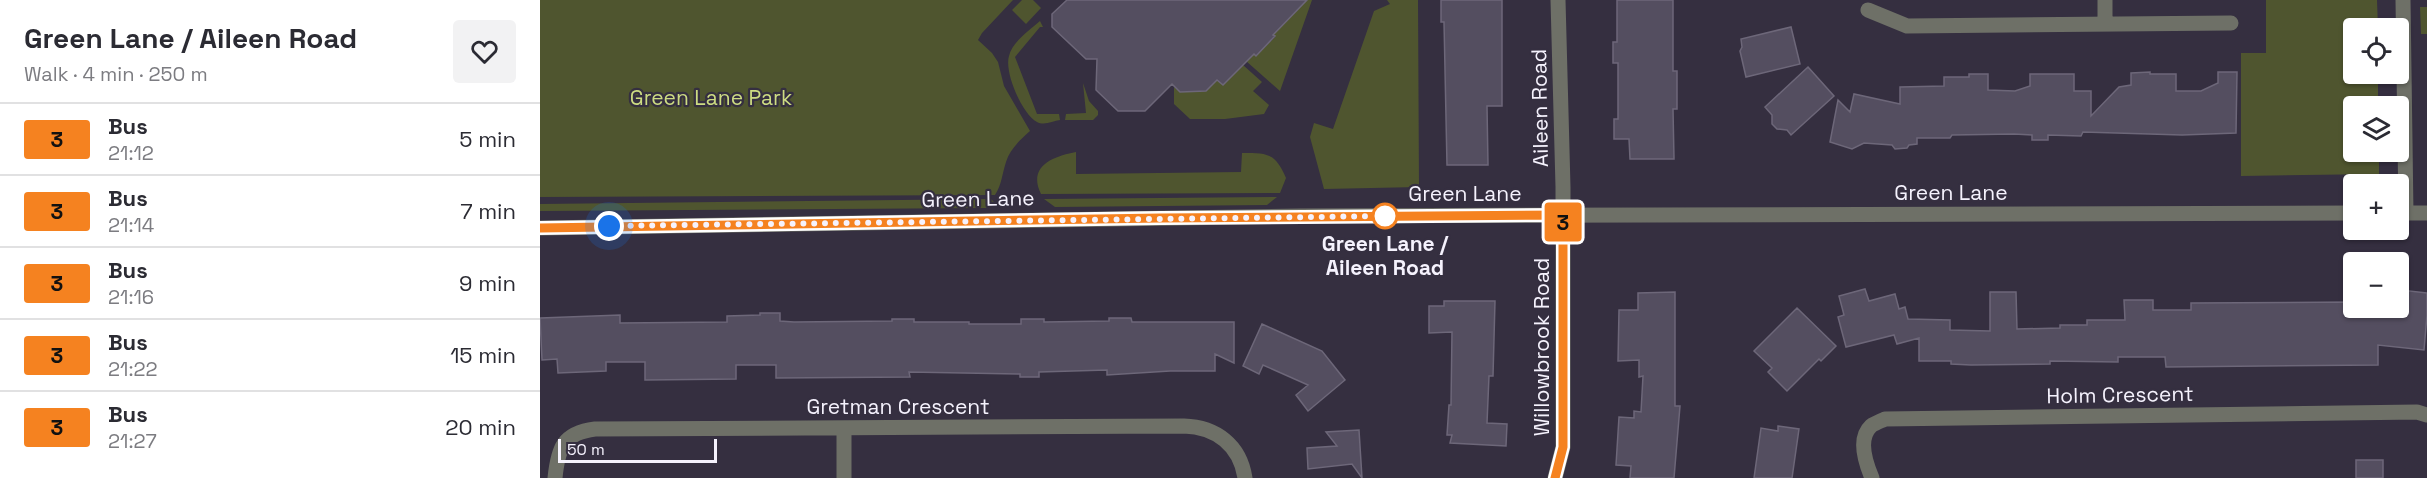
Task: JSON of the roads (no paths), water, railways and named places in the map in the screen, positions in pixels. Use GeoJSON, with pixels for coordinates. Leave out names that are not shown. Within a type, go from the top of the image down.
{"type":"FeatureCollection","features":[{"type":"Feature","properties":{"kind":"street","name":"Aileen Road"},"geometry":{"type":"LineString","coordinates":[[1558,0],[1563,215]]}},
{"type":"Feature","properties":{"kind":"street"},"geometry":{"type":"LineString","coordinates":[[2105,0],[2105,24]]}},
{"type":"Feature","properties":{"kind":"street"},"geometry":{"type":"LineString","coordinates":[[2402,174],[2403,0]]}},
{"type":"Feature","properties":{"kind":"street"},"geometry":{"type":"LineString","coordinates":[[1868,10],[1907,26],[2231,22]]}},
{"type":"Feature","properties":{"kind":"street","name":"Green Lane"},"geometry":{"type":"LineString","coordinates":[[540,228],[1173,218],[2343,213]]}},
{"type":"Feature","properties":{"kind":"street"},"geometry":{"type":"LineString","coordinates":[[2409,213],[2427,213]]}},
{"type":"Feature","properties":{"kind":"street","name":"Willowbrook Road"},"geometry":{"type":"LineString","coordinates":[[1555,478],[1563,447],[1563,215]]}},
{"type":"Feature","properties":{"kind":"street","name":"Holm Crescent"},"geometry":{"type":"LineString","coordinates":[[1872,478],[1863,451],[1865,437],[1870,426],[1885,419],[2417,412],[2427,415]]}},
{"type":"Feature","properties":{"kind":"street","name":"Gretman Crescent"},"geometry":{"type":"LineString","coordinates":[[555,478],[556,462],[562,446],[575,433],[585,430],[1194,426],[1214,432],[1232,446],[1243,466],[1245,478]]}},
{"type":"Feature","properties":{"kind":"street"},"geometry":{"type":"LineString","coordinates":[[844,429],[844,478]]}},
{"type":"Feature","properties":{"kind":"place","name":"Green Lane / Aileen Road"},"geometry":{"type":"Point","coordinates":[1385,216]}},
{"type":"Feature","properties":{"kind":"park label","name":"Green Lane Park"},"geometry":{"type":"Point","coordinates":[711,98]}}]}
